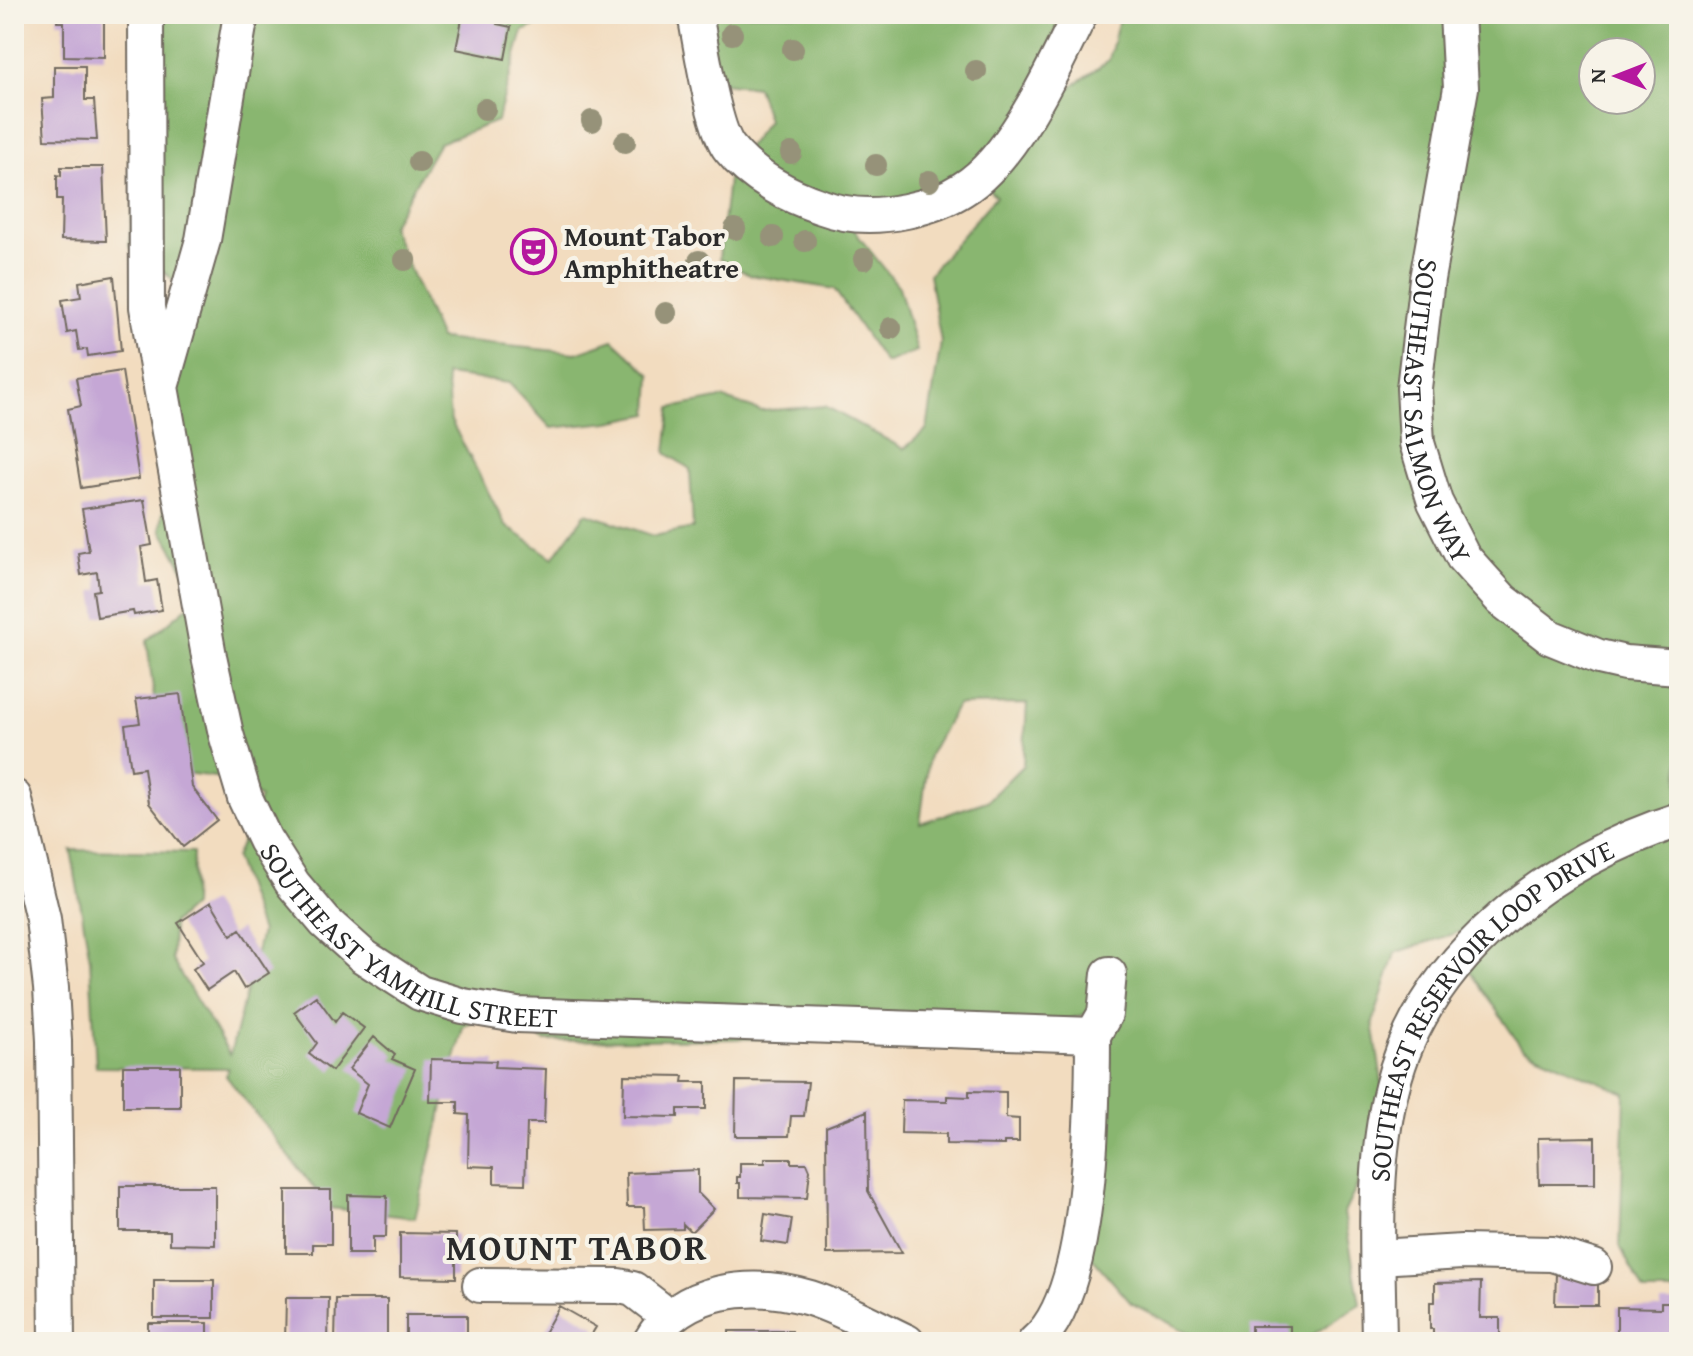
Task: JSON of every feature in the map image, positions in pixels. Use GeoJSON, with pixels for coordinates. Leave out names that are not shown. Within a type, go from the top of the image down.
{"type":"FeatureCollection","features":[{"type":"Feature","properties":{"kind":"street"},"geometry":{"type":"LineString","coordinates":[[146,14],[147,307],[161,387]]}},
{"type":"Feature","properties":{"kind":"street","name":"SOUTHEAST YAMHILL STREET"},"geometry":{"type":"LineString","coordinates":[[241,14],[203,240],[161,387],[226,734],[245,798],[265,840],[293,884],[325,922],[380,969],[420,993],[439,1000],[517,1015],[1093,1035]]}},
{"type":"Feature","properties":{"kind":"street"},"geometry":{"type":"LineString","coordinates":[[695,14],[719,125],[729,149],[752,170],[799,199],[849,215],[918,208],[964,189],[1000,154],[1034,104],[1080,14]]}},
{"type":"Feature","properties":{"kind":"street","name":"SOUTHEAST SALMON WAY"},"geometry":{"type":"LineString","coordinates":[[1457,14],[1461,88],[1427,279],[1414,388],[1417,443],[1435,502],[1463,557],[1502,600],[1550,637],[1599,657],[1625,663],[1679,667]]}},
{"type":"Feature","properties":{"kind":"street"},"geometry":{"type":"LineString","coordinates":[[14,797],[43,919],[51,988],[57,1342]]}},
{"type":"Feature","properties":{"kind":"street","name":"SOUTHEAST RESERVOIR LOOP DRIVE"},"geometry":{"type":"LineString","coordinates":[[1379,1342],[1382,1143],[1391,1087],[1408,1041],[1440,986],[1482,937],[1523,900],[1571,867],[1610,846],[1679,820]]}},
{"type":"Feature","properties":{"kind":"street"},"geometry":{"type":"LineString","coordinates":[[1035,1342],[1061,1306],[1077,1260],[1090,1143],[1093,1035],[1105,1014],[1109,974]]}},
{"type":"Feature","properties":{"kind":"street"},"geometry":{"type":"LineString","coordinates":[[1378,1257],[1462,1252],[1552,1254],[1594,1267]]}},
{"type":"Feature","properties":{"kind":"street"},"geometry":{"type":"LineString","coordinates":[[480,1285],[619,1286],[633,1289],[659,1329],[697,1299],[719,1293],[782,1293],[826,1304],[907,1342]]}},
{"type":"Feature","properties":{"kind":"green space"},"geometry":{"type":"Polygon","coordinates":[[[152,14],[565,14],[523,31],[497,121],[439,143],[391,226],[440,339],[576,353],[613,340],[651,375],[649,414],[551,428],[509,383],[446,375],[450,419],[506,526],[553,558],[586,513],[654,536],[693,528],[690,469],[666,453],[671,408],[722,398],[761,411],[825,406],[904,449],[927,429],[941,342],[929,274],[996,196],[973,175],[916,213],[834,200],[899,287],[917,351],[885,363],[834,289],[750,275],[719,259],[729,171],[768,120],[757,87],[714,82],[709,14],[1061,14],[1049,53],[1060,95],[1109,60],[1120,14],[1679,14],[1679,1148],[1675,1152],[1679,1177],[1679,1292],[1644,1292],[1620,1247],[1625,1093],[1522,1048],[1470,971],[1483,924],[1395,953],[1373,1022],[1388,1122],[1344,1213],[1360,1304],[1301,1342],[1206,1342],[1131,1303],[1081,1245],[1082,1136],[1112,1094],[1089,1070],[1103,1009],[1012,1036],[545,1041],[495,1009],[463,1027],[415,1218],[330,1208],[226,1076],[228,1068],[96,1067],[90,959],[71,850],[193,852],[192,906],[173,923],[172,960],[230,1055],[261,932],[235,858],[260,798],[230,779],[163,770],[147,641],[199,597],[161,529],[187,290],[129,246],[152,14]],[[1027,704],[957,705],[929,755],[920,823],[987,801],[1023,765],[1027,704]]]}},
{"type":"Feature","properties":{"kind":"building"},"geometry":{"type":"Polygon","coordinates":[[[58,14],[104,14],[104,57],[64,56],[64,22],[57,22],[58,14]]]}},
{"type":"Feature","properties":{"kind":"building"},"geometry":{"type":"Polygon","coordinates":[[[463,14],[498,14],[497,24],[511,27],[505,59],[456,49],[463,14]]]}},
{"type":"Feature","properties":{"kind":"building"},"geometry":{"type":"Polygon","coordinates":[[[54,66],[85,66],[85,100],[94,100],[97,140],[45,139],[42,99],[54,98],[54,66]]]}},
{"type":"Feature","properties":{"kind":"building"},"geometry":{"type":"Polygon","coordinates":[[[61,167],[103,167],[106,241],[61,240],[62,199],[57,199],[57,175],[61,176],[61,167]]]}},
{"type":"Feature","properties":{"kind":"building"},"geometry":{"type":"Polygon","coordinates":[[[114,276],[121,351],[88,356],[87,349],[79,350],[76,331],[67,333],[62,300],[81,297],[79,282],[114,276]]]}},
{"type":"Feature","properties":{"kind":"building"},"geometry":{"type":"Polygon","coordinates":[[[122,371],[139,479],[81,488],[68,409],[81,406],[76,378],[122,371]]]}},
{"type":"Feature","properties":{"kind":"building"},"geometry":{"type":"Polygon","coordinates":[[[144,500],[152,545],[141,547],[146,582],[157,580],[162,610],[97,617],[93,591],[99,590],[97,572],[81,575],[78,553],[89,551],[82,509],[144,500]]]}},
{"type":"Feature","properties":{"kind":"building"},"geometry":{"type":"Polygon","coordinates":[[[180,694],[192,787],[217,820],[183,847],[149,803],[144,768],[131,770],[125,725],[140,723],[136,699],[180,694]]]}},
{"type":"Feature","properties":{"kind":"building"},"geometry":{"type":"Polygon","coordinates":[[[211,902],[231,935],[240,929],[269,973],[244,989],[234,972],[207,990],[193,969],[203,962],[178,923],[211,902]]]}},
{"type":"Feature","properties":{"kind":"building"},"geometry":{"type":"Polygon","coordinates":[[[316,996],[335,1022],[342,1012],[364,1028],[332,1071],[309,1054],[317,1043],[294,1012],[316,996]]]}},
{"type":"Feature","properties":{"kind":"building"},"geometry":{"type":"Polygon","coordinates":[[[374,1037],[395,1055],[392,1059],[415,1069],[390,1128],[356,1113],[368,1084],[349,1069],[374,1037]]]}},
{"type":"Feature","properties":{"kind":"building"},"geometry":{"type":"Polygon","coordinates":[[[431,1059],[496,1061],[495,1067],[546,1069],[544,1123],[527,1123],[525,1184],[494,1183],[494,1167],[468,1166],[469,1115],[458,1114],[458,1102],[430,1102],[431,1059]]]}},
{"type":"Feature","properties":{"kind":"building"},"geometry":{"type":"Polygon","coordinates":[[[123,1066],[180,1066],[180,1107],[123,1107],[123,1066]]]}},
{"type":"Feature","properties":{"kind":"building"},"geometry":{"type":"Polygon","coordinates":[[[624,1075],[684,1076],[683,1082],[706,1082],[706,1109],[678,1109],[678,1117],[623,1116],[624,1075]]]}},
{"type":"Feature","properties":{"kind":"building"},"geometry":{"type":"Polygon","coordinates":[[[736,1081],[808,1082],[804,1116],[791,1116],[789,1136],[735,1136],[736,1081]]]}},
{"type":"Feature","properties":{"kind":"building"},"geometry":{"type":"Polygon","coordinates":[[[969,1091],[1006,1092],[1006,1118],[1019,1119],[1019,1142],[1004,1142],[1004,1145],[946,1144],[946,1134],[901,1133],[902,1100],[947,1101],[947,1096],[969,1097],[969,1091]]]}},
{"type":"Feature","properties":{"kind":"building"},"geometry":{"type":"Polygon","coordinates":[[[867,1111],[868,1191],[902,1253],[827,1254],[826,1127],[867,1111]]]}},
{"type":"Feature","properties":{"kind":"building"},"geometry":{"type":"Polygon","coordinates":[[[1595,1137],[1595,1184],[1539,1184],[1538,1138],[1595,1137]]]}},
{"type":"Feature","properties":{"kind":"building"},"geometry":{"type":"Polygon","coordinates":[[[765,1158],[791,1158],[791,1163],[807,1163],[810,1170],[807,1198],[740,1197],[737,1177],[740,1177],[740,1163],[765,1163],[765,1158]]]}},
{"type":"Feature","properties":{"kind":"building"},"geometry":{"type":"Polygon","coordinates":[[[698,1170],[698,1193],[714,1209],[691,1232],[683,1224],[683,1229],[645,1230],[644,1207],[627,1207],[626,1173],[698,1170]]]}},
{"type":"Feature","properties":{"kind":"building"},"geometry":{"type":"Polygon","coordinates":[[[120,1186],[215,1186],[215,1245],[170,1244],[170,1231],[120,1231],[120,1186]]]}},
{"type":"Feature","properties":{"kind":"building"},"geometry":{"type":"Polygon","coordinates":[[[286,1190],[331,1190],[331,1244],[313,1244],[313,1253],[286,1253],[286,1190]]]}},
{"type":"Feature","properties":{"kind":"building"},"geometry":{"type":"Polygon","coordinates":[[[348,1195],[387,1196],[386,1237],[373,1237],[373,1254],[348,1254],[348,1195]]]}},
{"type":"Feature","properties":{"kind":"building"},"geometry":{"type":"Polygon","coordinates":[[[765,1214],[792,1219],[788,1245],[761,1241],[765,1214]]]}},
{"type":"Feature","properties":{"kind":"building"},"geometry":{"type":"Polygon","coordinates":[[[400,1233],[456,1234],[456,1278],[400,1277],[400,1233]]]}},
{"type":"Feature","properties":{"kind":"building"},"geometry":{"type":"Polygon","coordinates":[[[1556,1273],[1598,1273],[1598,1305],[1555,1305],[1556,1273]]]}},
{"type":"Feature","properties":{"kind":"building"},"geometry":{"type":"Polygon","coordinates":[[[154,1280],[214,1280],[214,1318],[154,1318],[154,1280]]]}},
{"type":"Feature","properties":{"kind":"building"},"geometry":{"type":"Polygon","coordinates":[[[1481,1282],[1480,1318],[1500,1318],[1500,1342],[1472,1342],[1473,1336],[1433,1336],[1430,1302],[1435,1302],[1435,1283],[1481,1282]]]}},
{"type":"Feature","properties":{"kind":"building"},"geometry":{"type":"Polygon","coordinates":[[[286,1298],[329,1298],[328,1342],[285,1342],[286,1298]]]}},
{"type":"Feature","properties":{"kind":"building"},"geometry":{"type":"Polygon","coordinates":[[[336,1299],[387,1299],[387,1339],[382,1339],[382,1342],[335,1342],[336,1299]]]}},
{"type":"Feature","properties":{"kind":"building"},"geometry":{"type":"Polygon","coordinates":[[[1661,1302],[1679,1302],[1679,1342],[1621,1342],[1617,1339],[1617,1307],[1661,1308],[1661,1302]]]}},
{"type":"Feature","properties":{"kind":"building"},"geometry":{"type":"Polygon","coordinates":[[[559,1306],[596,1327],[587,1342],[539,1342],[559,1306]]]}},
{"type":"Feature","properties":{"kind":"building"},"geometry":{"type":"Polygon","coordinates":[[[406,1315],[467,1315],[467,1342],[406,1342],[406,1315]]]}},
{"type":"Feature","properties":{"kind":"building"},"geometry":{"type":"Polygon","coordinates":[[[148,1323],[208,1323],[208,1342],[148,1342],[148,1323]]]}},
{"type":"Feature","properties":{"kind":"building"},"geometry":{"type":"Polygon","coordinates":[[[1251,1326],[1290,1326],[1290,1342],[1251,1342],[1251,1326]]]}},
{"type":"Feature","properties":{"kind":"building"},"geometry":{"type":"Polygon","coordinates":[[[729,1331],[792,1331],[792,1342],[729,1342],[729,1331]]]}},
{"type":"Feature","properties":{"kind":"place","name":"Mount Tabor Amphitheatre"},"geometry":{"type":"Point","coordinates":[533,251]}},
{"type":"Feature","properties":{"kind":"district","name":"MOUNT TABOR"},"geometry":{"type":"Point","coordinates":[577,1246]}}]}
